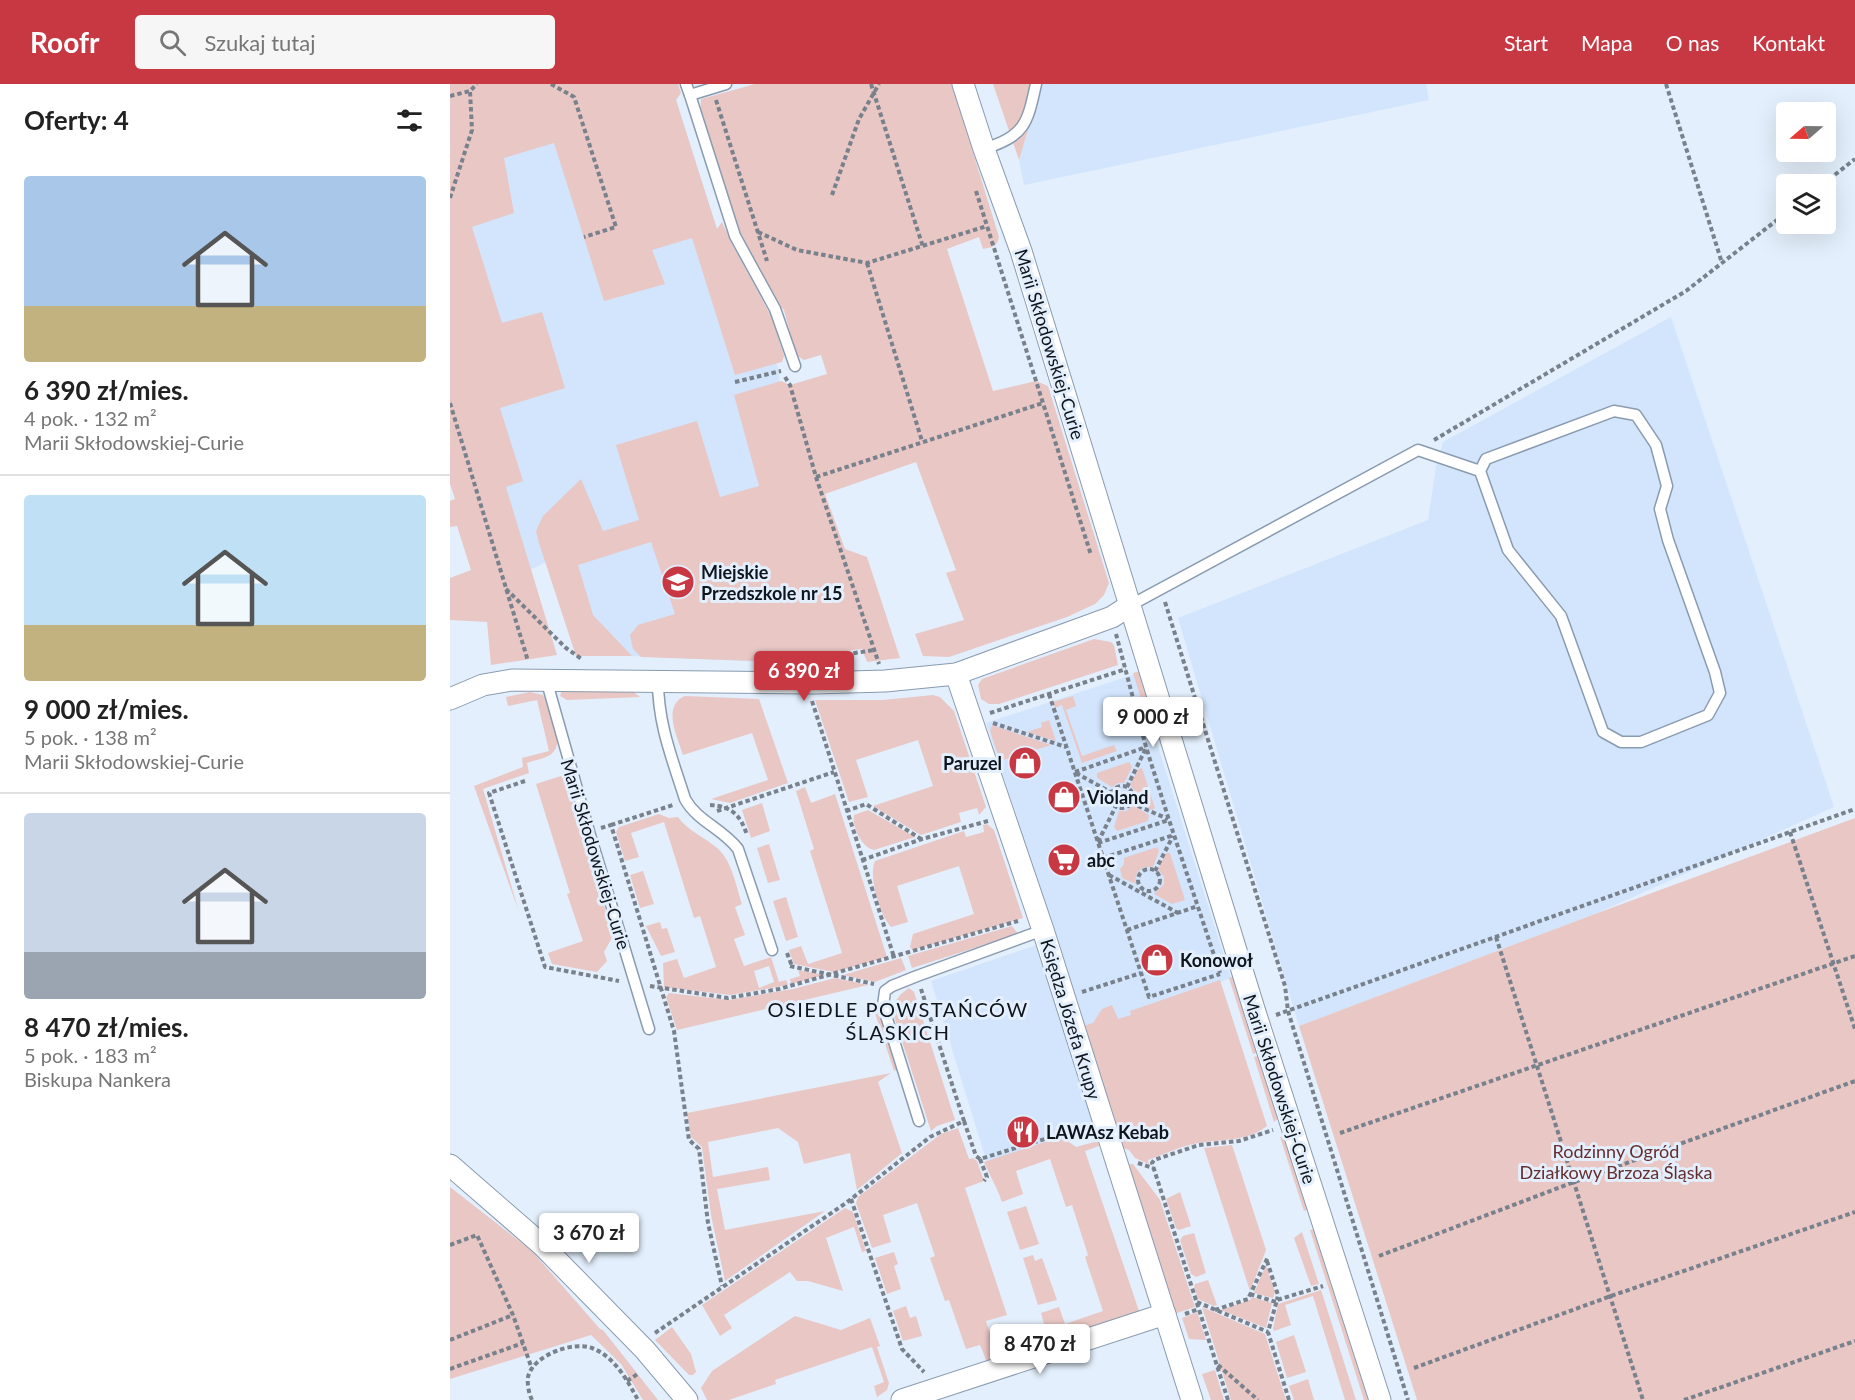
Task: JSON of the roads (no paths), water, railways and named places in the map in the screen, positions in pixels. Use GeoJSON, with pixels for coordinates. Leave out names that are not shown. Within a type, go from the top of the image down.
{"type":"FeatureCollection","features":[{"type":"Feature","properties":{"kind":"street","name":"Marii Skłodowskiej-Curie"},"geometry":{"type":"LineString","coordinates":[[963,84],[984,149],[1011,219],[1258,1021],[1380,1400]]}},
{"type":"Feature","properties":{"kind":"street"},"geometry":{"type":"LineString","coordinates":[[450,699],[483,685],[512,680],[538,672],[658,681],[814,683],[885,681],[956,674],[1112,617],[1129,606]]}},
{"type":"Feature","properties":{"kind":"street","name":"Księdza Józefa Krupy"},"geometry":{"type":"LineString","coordinates":[[956,674],[974,718],[1034,924],[1064,997],[1192,1400]]}},
{"type":"Feature","properties":{"kind":"street"},"geometry":{"type":"LineString","coordinates":[[450,1165],[542,1245],[645,1350],[687,1400]]}},
{"type":"Feature","properties":{"kind":"street"},"geometry":{"type":"LineString","coordinates":[[903,1400],[1165,1314]]}},
{"type":"Feature","properties":{"kind":"lane"},"geometry":{"type":"LineString","coordinates":[[687,84],[735,236],[775,309],[795,366]]}},
{"type":"Feature","properties":{"kind":"lane"},"geometry":{"type":"LineString","coordinates":[[690,95],[726,84]]}},
{"type":"Feature","properties":{"kind":"lane"},"geometry":{"type":"LineString","coordinates":[[984,149],[1018,133],[1029,115],[1036,84]]}},
{"type":"Feature","properties":{"kind":"lane"},"geometry":{"type":"LineString","coordinates":[[1614,411],[1636,415],[1656,445],[1667,486],[1660,509],[1662,520],[1715,672],[1720,693],[1708,715],[1641,742],[1621,742],[1603,732],[1561,616],[1508,550],[1480,471],[1486,459],[1614,411]]}},
{"type":"Feature","properties":{"kind":"lane"},"geometry":{"type":"LineString","coordinates":[[1129,606],[1418,450],[1480,471]]}},
{"type":"Feature","properties":{"kind":"lane","name":"Marii Skłodowskiej-Curie"},"geometry":{"type":"LineString","coordinates":[[538,672],[590,832],[649,1029]]}},
{"type":"Feature","properties":{"kind":"lane"},"geometry":{"type":"LineString","coordinates":[[658,681],[658,706],[662,726],[685,799],[690,809],[738,849],[772,950]]}},
{"type":"Feature","properties":{"kind":"lane"},"geometry":{"type":"LineString","coordinates":[[919,1121],[883,1006],[885,992],[892,986],[1034,924]]}},
{"type":"Feature","properties":{"kind":"place","name":"Miejskie Przedszkole nr 15"},"geometry":{"type":"Point","coordinates":[678,582]}},
{"type":"Feature","properties":{"kind":"place","name":"Paruzel"},"geometry":{"type":"Point","coordinates":[1025,763]}},
{"type":"Feature","properties":{"kind":"place","name":"Violand"},"geometry":{"type":"Point","coordinates":[1064,797]}},
{"type":"Feature","properties":{"kind":"place","name":"abc"},"geometry":{"type":"Point","coordinates":[1064,860]}},
{"type":"Feature","properties":{"kind":"place","name":"Konowoł"},"geometry":{"type":"Point","coordinates":[1157,960]}},
{"type":"Feature","properties":{"kind":"place","name":"LAWAsz Kebab"},"geometry":{"type":"Point","coordinates":[1023,1132]}},
{"type":"Feature","properties":{"kind":"district","name":"OSIEDLE POWSTAŃCÓW ŚLĄSKICH"},"geometry":{"type":"Point","coordinates":[898,1020]}},
{"type":"Feature","properties":{"kind":"park label","name":"Rodzinny Ogród Działkowy Brzoza Śląska"},"geometry":{"type":"Point","coordinates":[1616,1161]}}]}
